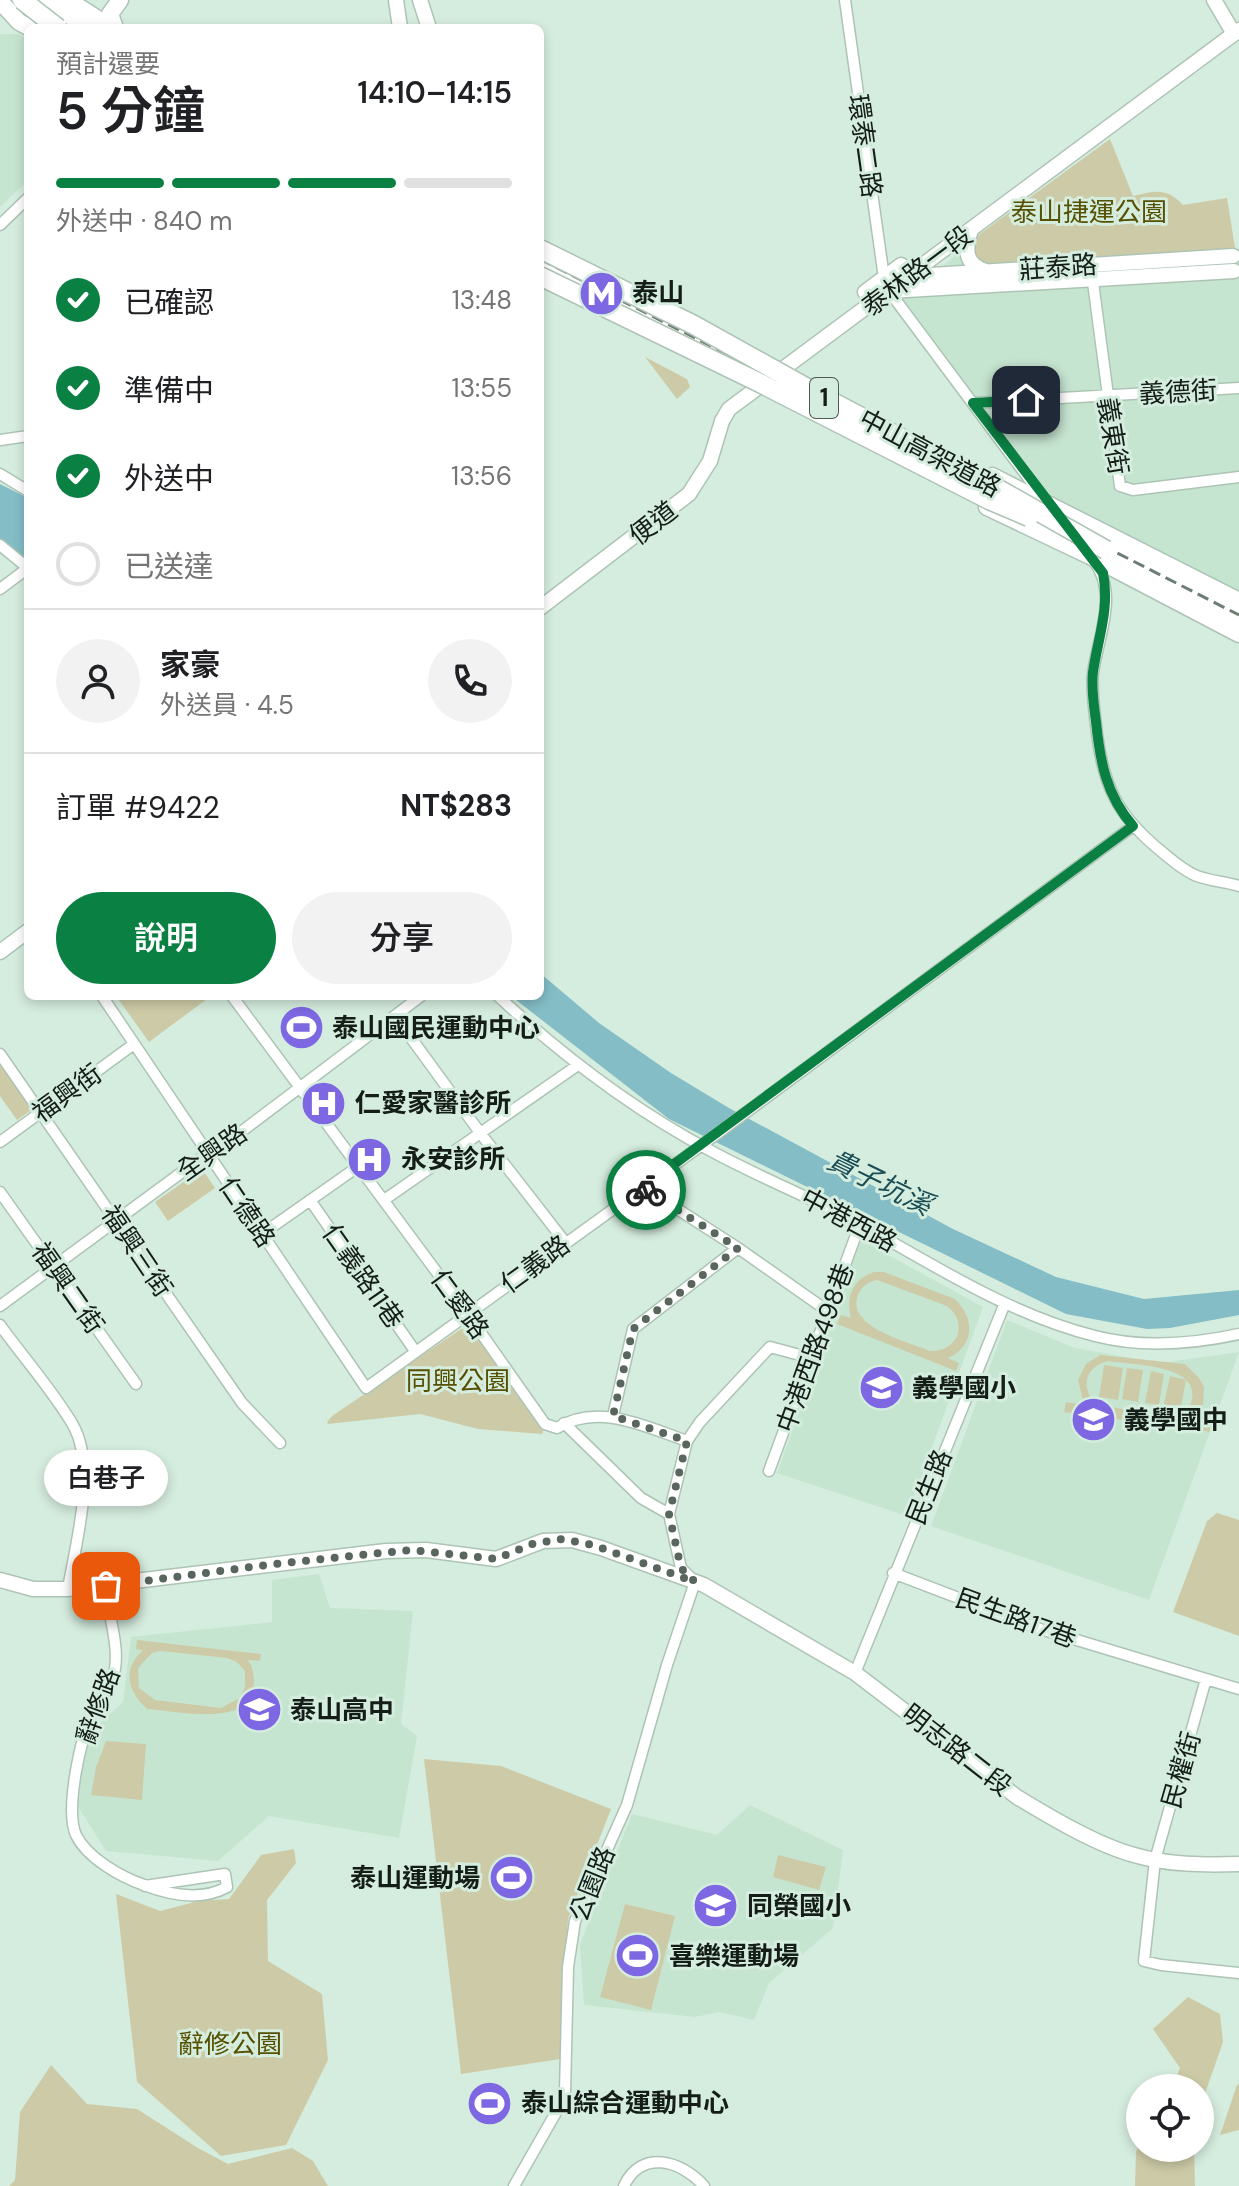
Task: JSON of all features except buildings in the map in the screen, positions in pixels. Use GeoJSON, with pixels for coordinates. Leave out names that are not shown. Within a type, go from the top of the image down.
{"type":"FeatureCollection","features":[{"type":"Feature","properties":{"kind":"highway"},"geometry":{"type":"LineString","coordinates":[[26,2],[53,24]]}},
{"type":"Feature","properties":{"kind":"highway"},"geometry":{"type":"LineString","coordinates":[[26,2],[78,24]]}},
{"type":"Feature","properties":{"kind":"highway","name":"中山高架道路"},"geometry":{"type":"LineString","coordinates":[[544,251],[694,325],[995,487],[1098,553]]}},
{"type":"Feature","properties":{"kind":"highway"},"geometry":{"type":"LineString","coordinates":[[544,264],[757,380],[786,368]]}},
{"type":"Feature","properties":{"kind":"highway","name":"中山高架道路"},"geometry":{"type":"LineString","coordinates":[[544,278],[989,500],[1239,618]]}},
{"type":"Feature","properties":{"kind":"main road"},"geometry":{"type":"LineString","coordinates":[[68,0],[107,24]]}},
{"type":"Feature","properties":{"kind":"main road"},"geometry":{"type":"LineString","coordinates":[[113,24],[110,14],[120,0]]}},
{"type":"Feature","properties":{"kind":"main road"},"geometry":{"type":"LineString","coordinates":[[396,0],[399,24]]}},
{"type":"Feature","properties":{"kind":"main road"},"geometry":{"type":"LineString","coordinates":[[420,0],[428,24]]}},
{"type":"Feature","properties":{"kind":"main road"},"geometry":{"type":"LineString","coordinates":[[1214,0],[1236,32]]}},
{"type":"Feature","properties":{"kind":"main road"},"geometry":{"type":"LineString","coordinates":[[24,25],[19,22],[26,2],[66,24]]}},
{"type":"Feature","properties":{"kind":"main road","name":"泰林路一段"},"geometry":{"type":"LineString","coordinates":[[786,368],[886,285],[972,230],[1236,32]]}},
{"type":"Feature","properties":{"kind":"main road"},"geometry":{"type":"LineString","coordinates":[[972,230],[966,246],[967,255],[979,269],[990,272]]}},
{"type":"Feature","properties":{"kind":"main road","name":"1"},"geometry":{"type":"LineString","coordinates":[[544,244],[1239,601]]}},
{"type":"Feature","properties":{"kind":"main road","name":"莊泰路"},"geometry":{"type":"LineString","coordinates":[[886,285],[1234,264]]}},
{"type":"Feature","properties":{"kind":"main road","name":"莊泰路"},"geometry":{"type":"LineString","coordinates":[[905,271],[1092,272]]}},
{"type":"Feature","properties":{"kind":"main road","name":"1"},"geometry":{"type":"LineString","coordinates":[[544,285],[757,380],[914,470],[1047,538],[1098,553],[1239,634]]}},
{"type":"Feature","properties":{"kind":"main road","name":"泰林路一段"},"geometry":{"type":"LineString","coordinates":[[865,292],[886,285]]}},
{"type":"Feature","properties":{"kind":"main road","name":"便道"},"geometry":{"type":"LineString","coordinates":[[544,605],[689,494],[710,461],[722,421],[729,409],[757,380]]}},
{"type":"Feature","properties":{"kind":"main road"},"geometry":{"type":"LineString","coordinates":[[914,470],[924,469],[931,461],[929,443]]}},
{"type":"Feature","properties":{"kind":"main road"},"geometry":{"type":"LineString","coordinates":[[0,952],[24,934]]}},
{"type":"Feature","properties":{"kind":"main road","name":"明志路二段"},"geometry":{"type":"LineString","coordinates":[[0,1580],[33,1589],[68,1589],[398,1550],[426,1550],[496,1559],[532,1544],[562,1539],[593,1545],[695,1582],[747,1608],[855,1673],[1017,1797],[1112,1846],[1131,1855],[1155,1860],[1186,1864],[1239,1864]]}},
{"type":"Feature","properties":{"kind":"street","name":"環泰二路"},"geometry":{"type":"LineString","coordinates":[[845,0],[886,285]]}},
{"type":"Feature","properties":{"kind":"street"},"geometry":{"type":"LineString","coordinates":[[0,225],[24,202]]}},
{"type":"Feature","properties":{"kind":"street","name":"義東街"},"geometry":{"type":"LineString","coordinates":[[1092,272],[1118,482],[1123,489],[1239,477]]}},
{"type":"Feature","properties":{"kind":"street"},"geometry":{"type":"LineString","coordinates":[[886,285],[1049,506],[1098,553],[1106,592],[1106,610],[1093,675],[1100,761],[1109,790],[1121,813],[1185,870],[1239,886]]}},
{"type":"Feature","properties":{"kind":"street","name":"義德街"},"geometry":{"type":"LineString","coordinates":[[973,403],[1239,388]]}},
{"type":"Feature","properties":{"kind":"street"},"geometry":{"type":"LineString","coordinates":[[0,440],[24,437]]}},
{"type":"Feature","properties":{"kind":"street"},"geometry":{"type":"LineString","coordinates":[[0,474],[24,489]]}},
{"type":"Feature","properties":{"kind":"street"},"geometry":{"type":"LineString","coordinates":[[0,545],[24,565]]}},
{"type":"Feature","properties":{"kind":"street"},"geometry":{"type":"LineString","coordinates":[[0,589],[24,571]]}},
{"type":"Feature","properties":{"kind":"street","name":"仁義路"},"geometry":{"type":"LineString","coordinates":[[366,1388],[704,1144],[1133,826]]}},
{"type":"Feature","properties":{"kind":"street","name":"仁德路"},"geometry":{"type":"LineString","coordinates":[[105,1000],[366,1388]]}},
{"type":"Feature","properties":{"kind":"street","name":"仁愛路"},"geometry":{"type":"LineString","coordinates":[[235,1000],[467,1313],[545,1424],[557,1428],[564,1423],[641,1498],[669,1514]]}},
{"type":"Feature","properties":{"kind":"street","name":"全興路"},"geometry":{"type":"LineString","coordinates":[[0,1306],[208,1153],[221,1147],[416,1000]]}},
{"type":"Feature","properties":{"kind":"street","name":"中港西路"},"geometry":{"type":"LineString","coordinates":[[503,1000],[617,1095],[1005,1303],[1096,1336],[1140,1343],[1177,1343],[1239,1334]]}},
{"type":"Feature","properties":{"kind":"street"},"geometry":{"type":"LineString","coordinates":[[395,1016],[565,1242]]}},
{"type":"Feature","properties":{"kind":"street","name":"福興街"},"geometry":{"type":"LineString","coordinates":[[0,1142],[134,1044]]}},
{"type":"Feature","properties":{"kind":"street","name":"福興三街"},"geometry":{"type":"LineString","coordinates":[[0,1054],[242,1403],[280,1443]]}},
{"type":"Feature","properties":{"kind":"street"},"geometry":{"type":"LineString","coordinates":[[384,1200],[578,1065]]}},
{"type":"Feature","properties":{"kind":"street"},"geometry":{"type":"LineString","coordinates":[[262,1234],[359,1166]]}},
{"type":"Feature","properties":{"kind":"street"},"geometry":{"type":"LineString","coordinates":[[643,1187],[829,1312]]}},
{"type":"Feature","properties":{"kind":"street","name":"福興二街"},"geometry":{"type":"LineString","coordinates":[[0,1192],[136,1384]]}},
{"type":"Feature","properties":{"kind":"street","name":"仁義路11巷"},"geometry":{"type":"LineString","coordinates":[[310,1200],[415,1351]]}},
{"type":"Feature","properties":{"kind":"street","name":"中港西路498巷"},"geometry":{"type":"LineString","coordinates":[[769,1471],[860,1224]]}},
{"type":"Feature","properties":{"kind":"street"},"geometry":{"type":"LineString","coordinates":[[613,1416],[633,1329],[738,1248]]}},
{"type":"Feature","properties":{"kind":"street","name":"民生路"},"geometry":{"type":"LineString","coordinates":[[855,1673],[1005,1303]]}},
{"type":"Feature","properties":{"kind":"street"},"geometry":{"type":"LineString","coordinates":[[0,1325],[74,1427],[83,1462],[84,1495],[68,1589]]}},
{"type":"Feature","properties":{"kind":"street"},"geometry":{"type":"LineString","coordinates":[[695,1582],[681,1568],[669,1514],[687,1441],[700,1422],[770,1347],[811,1358]]}},
{"type":"Feature","properties":{"kind":"street"},"geometry":{"type":"LineString","coordinates":[[564,1423],[613,1416],[687,1441]]}},
{"type":"Feature","properties":{"kind":"street","name":"民生路17巷"},"geometry":{"type":"LineString","coordinates":[[893,1573],[1037,1628],[1206,1679]]}},
{"type":"Feature","properties":{"kind":"street","name":"公園路"},"geometry":{"type":"LineString","coordinates":[[514,2186],[565,2092],[568,1967],[575,1921],[627,1805],[667,1665],[695,1582]]}},
{"type":"Feature","properties":{"kind":"street","name":"辭修路"},"geometry":{"type":"LineString","coordinates":[[106,1586],[115,1654],[114,1675],[105,1696],[91,1716],[72,1782],[75,1833],[104,1864],[121,1876],[145,1886],[184,1896],[227,1887],[225,1874],[145,1886]]}},
{"type":"Feature","properties":{"kind":"street"},"geometry":{"type":"LineString","coordinates":[[1206,1679],[1239,1689]]}},
{"type":"Feature","properties":{"kind":"street","name":"民權街"},"geometry":{"type":"LineString","coordinates":[[1206,1679],[1155,1860],[1144,1961],[1239,1973]]}},
{"type":"Feature","properties":{"kind":"street"},"geometry":{"type":"LineString","coordinates":[[624,2186],[640,2165],[663,2161],[695,2176],[704,2186]]}},
{"type":"Feature","properties":{"kind":"shaded area"},"geometry":{"type":"Polygon","coordinates":[[[0,34],[18,34],[24,37],[24,184],[0,207],[0,34]]]}},
{"type":"Feature","properties":{"kind":"shaded area"},"geometry":{"type":"Polygon","coordinates":[[[972,242],[987,266],[1235,248],[1239,251],[1239,594],[1027,488],[893,307],[972,242]]]}},
{"type":"Feature","properties":{"kind":"shaded area","name":"義學國小"},"geometry":{"type":"Polygon","coordinates":[[[861,1240],[983,1307],[907,1516],[777,1473],[861,1240]]]}},
{"type":"Feature","properties":{"kind":"shaded area","name":"義學國中"},"geometry":{"type":"Polygon","coordinates":[[[1007,1320],[1075,1348],[1161,1363],[1239,1352],[1149,1600],[931,1526],[1007,1320]]]}},
{"type":"Feature","properties":{"kind":"shaded area","name":"泰山高中"},"geometry":{"type":"Polygon","coordinates":[[[319,1574],[330,1608],[413,1611],[401,1724],[417,1736],[399,1838],[269,1816],[218,1861],[106,1851],[77,1805],[89,1733],[123,1702],[131,1637],[272,1622],[272,1580],[319,1574]]]}},
{"type":"Feature","properties":{"kind":"shaded area","name":"同榮國小"},"geometry":{"type":"Polygon","coordinates":[[[750,1805],[843,1850],[833,1928],[769,1983],[754,2020],[719,2012],[695,2017],[584,2005],[580,1944],[632,1814],[717,1835],[750,1805]]]}},
{"type":"Feature","properties":{"kind":"green space","name":"泰山捷運公園"},"geometry":{"type":"Polygon","coordinates":[[[1110,139],[1133,196],[1166,193],[1183,205],[1227,198],[1235,248],[987,266],[973,259],[972,242],[977,236],[1110,139]]]}},
{"type":"Feature","properties":{"kind":"green space"},"geometry":{"type":"Polygon","coordinates":[[[645,357],[687,379],[690,387],[677,399],[645,357]]]}},
{"type":"Feature","properties":{"kind":"green space"},"geometry":{"type":"Polygon","coordinates":[[[119,1000],[206,1000],[149,1042],[119,1000]]]}},
{"type":"Feature","properties":{"kind":"green space"},"geometry":{"type":"Polygon","coordinates":[[[0,1063],[33,1109],[17,1120],[0,1096],[0,1063]]]}},
{"type":"Feature","properties":{"kind":"green space"},"geometry":{"type":"Polygon","coordinates":[[[202,1169],[215,1188],[168,1221],[155,1202],[202,1169]]]}},
{"type":"Feature","properties":{"kind":"green space"},"geometry":{"type":"Polygon","coordinates":[[[884,1272],[955,1299],[962,1306],[969,1331],[963,1346],[948,1358],[959,1363],[956,1371],[837,1324],[841,1315],[851,1318],[849,1303],[852,1290],[867,1275],[884,1272]],[[877,1280],[861,1289],[856,1306],[861,1316],[881,1332],[930,1351],[948,1347],[957,1335],[958,1320],[947,1306],[877,1280]]]}},
{"type":"Feature","properties":{"kind":"green space","name":"同興公園"},"geometry":{"type":"Polygon","coordinates":[[[461,1329],[472,1330],[544,1428],[542,1434],[478,1429],[420,1414],[328,1424],[332,1416],[461,1329]]]}},
{"type":"Feature","properties":{"kind":"green space"},"geometry":{"type":"Polygon","coordinates":[[[1100,1355],[1185,1364],[1204,1387],[1203,1407],[1192,1420],[1215,1423],[1212,1432],[1064,1412],[1066,1402],[1084,1405],[1078,1380],[1086,1364],[1100,1355]],[[1108,1361],[1094,1368],[1087,1379],[1088,1392],[1097,1405],[1169,1416],[1181,1414],[1189,1407],[1191,1387],[1175,1373],[1161,1368],[1108,1361]]]}},
{"type":"Feature","properties":{"kind":"green space"},"geometry":{"type":"Polygon","coordinates":[[[1104,1365],[1123,1368],[1118,1400],[1099,1397],[1104,1365]]]}},
{"type":"Feature","properties":{"kind":"green space"},"geometry":{"type":"Polygon","coordinates":[[[1127,1368],[1143,1370],[1138,1402],[1122,1399],[1127,1368]]]}},
{"type":"Feature","properties":{"kind":"green space"},"geometry":{"type":"Polygon","coordinates":[[[1151,1371],[1164,1374],[1159,1405],[1145,1403],[1151,1371]]]}},
{"type":"Feature","properties":{"kind":"green space"},"geometry":{"type":"Polygon","coordinates":[[[1170,1376],[1186,1380],[1180,1412],[1163,1408],[1170,1376]]]}},
{"type":"Feature","properties":{"kind":"green space"},"geometry":{"type":"Polygon","coordinates":[[[1217,1513],[1239,1520],[1239,1636],[1173,1612],[1207,1521],[1217,1513]]]}},
{"type":"Feature","properties":{"kind":"green space"},"geometry":{"type":"Polygon","coordinates":[[[137,1640],[261,1654],[260,1661],[248,1660],[254,1682],[248,1702],[224,1713],[191,1714],[147,1709],[140,1702],[130,1680],[132,1665],[143,1650],[136,1649],[137,1640]],[[161,1651],[152,1653],[138,1668],[139,1688],[155,1700],[221,1708],[240,1698],[245,1687],[245,1671],[237,1662],[227,1658],[161,1651]]]}},
{"type":"Feature","properties":{"kind":"green space"},"geometry":{"type":"Polygon","coordinates":[[[106,1741],[146,1744],[142,1800],[91,1795],[96,1767],[106,1741]]]}},
{"type":"Feature","properties":{"kind":"green space","name":"泰山運動場"},"geometry":{"type":"Polygon","coordinates":[[[424,1759],[501,1766],[611,1809],[568,1919],[560,2059],[461,2074],[424,1759]]]}},
{"type":"Feature","properties":{"kind":"green space","name":"辭修公園"},"geometry":{"type":"Polygon","coordinates":[[[294,1849],[296,1863],[267,1900],[268,1961],[322,1994],[328,2060],[286,2145],[221,2156],[137,2082],[116,1894],[160,1911],[199,1901],[229,1899],[261,1855],[294,1849]]]}},
{"type":"Feature","properties":{"kind":"green space"},"geometry":{"type":"Polygon","coordinates":[[[778,1855],[826,1867],[819,1890],[773,1877],[778,1855]]]}},
{"type":"Feature","properties":{"kind":"green space","name":"喜樂運動場"},"geometry":{"type":"Polygon","coordinates":[[[625,1904],[675,1916],[651,2010],[600,1997],[625,1904]]]}},
{"type":"Feature","properties":{"kind":"green space"},"geometry":{"type":"Polygon","coordinates":[[[1188,1997],[1220,2014],[1223,2042],[1212,2074],[1178,2074],[1180,2068],[1153,2029],[1188,1997]]]}},
{"type":"Feature","properties":{"kind":"green space"},"geometry":{"type":"Polygon","coordinates":[[[51,2065],[87,2104],[137,2109],[228,2164],[292,2148],[313,2161],[328,2186],[9,2186],[15,2180],[20,2112],[51,2065]]]}},
{"type":"Feature","properties":{"kind":"green space"},"geometry":{"type":"Polygon","coordinates":[[[1237,2085],[1239,2130],[1220,2135],[1237,2085]]]}},
{"type":"Feature","properties":{"kind":"green space"},"geometry":{"type":"Polygon","coordinates":[[[1136,2162],[1194,2162],[1195,2186],[1135,2186],[1136,2162]]]}},
{"type":"Feature","properties":{"kind":"water"},"geometry":{"type":"Polygon","coordinates":[[[0,484],[24,496],[24,556],[0,539],[0,484]]]}},
{"type":"Feature","properties":{"kind":"water"},"geometry":{"type":"Polygon","coordinates":[[[544,976],[599,1023],[671,1073],[729,1108],[953,1229],[1056,1277],[1144,1299],[1239,1290],[1239,1315],[1170,1328],[1147,1329],[1066,1314],[669,1119],[516,1000],[544,1000],[544,976]]]}},
{"type":"Feature","properties":{"kind":"railway"},"geometry":{"type":"LineString","coordinates":[[17,0],[64,24]]}},
{"type":"Feature","properties":{"kind":"railway"},"geometry":{"type":"LineString","coordinates":[[544,261],[1239,615]]}},
{"type":"Feature","properties":{"kind":"way so far"},"geometry":{"type":"LineString","coordinates":[[106,1586],[386,1551],[426,1550],[496,1559],[532,1544],[562,1539],[593,1545],[695,1582],[681,1568],[669,1514],[687,1441],[613,1416],[633,1329],[738,1248],[646,1190]]}},
{"type":"Feature","properties":{"kind":"place","name":"泰山"},"geometry":{"type":"Point","coordinates":[601,293]}},
{"type":"Feature","properties":{"kind":"place","name":"泰山國民運動中心"},"geometry":{"type":"Point","coordinates":[301,1028]}},
{"type":"Feature","properties":{"kind":"place","name":"仁愛家醫診所"},"geometry":{"type":"Point","coordinates":[324,1103]}},
{"type":"Feature","properties":{"kind":"place","name":"永安診所"},"geometry":{"type":"Point","coordinates":[370,1159]}},
{"type":"Feature","properties":{"kind":"place","name":"義學國小"},"geometry":{"type":"Point","coordinates":[881,1388]}},
{"type":"Feature","properties":{"kind":"place","name":"義學國中"},"geometry":{"type":"Point","coordinates":[1093,1420]}},
{"type":"Feature","properties":{"kind":"place","name":"白巷子"},"geometry":{"type":"Point","coordinates":[106,1586]}},
{"type":"Feature","properties":{"kind":"place","name":"泰山高中"},"geometry":{"type":"Point","coordinates":[259,1710]}},
{"type":"Feature","properties":{"kind":"place","name":"泰山運動場"},"geometry":{"type":"Point","coordinates":[511,1878]}},
{"type":"Feature","properties":{"kind":"place","name":"同榮國小"},"geometry":{"type":"Point","coordinates":[716,1906]}},
{"type":"Feature","properties":{"kind":"place","name":"喜樂運動場"},"geometry":{"type":"Point","coordinates":[638,1956]}},
{"type":"Feature","properties":{"kind":"place","name":"泰山綜合運動中心"},"geometry":{"type":"Point","coordinates":[490,2103]}},
{"type":"Feature","properties":{"kind":"route"},"geometry":{"type":"LineString","coordinates":[[646,1190],[643,1187],[1133,826],[1121,813],[1104,775],[1093,704],[1093,675],[1106,610],[1103,573],[973,403],[1026,400]]}},
{"type":"Feature","properties":{"kind":"water label","name":"貴子坑溪"},"geometry":{"type":"Point","coordinates":[880,1182]}}]}
